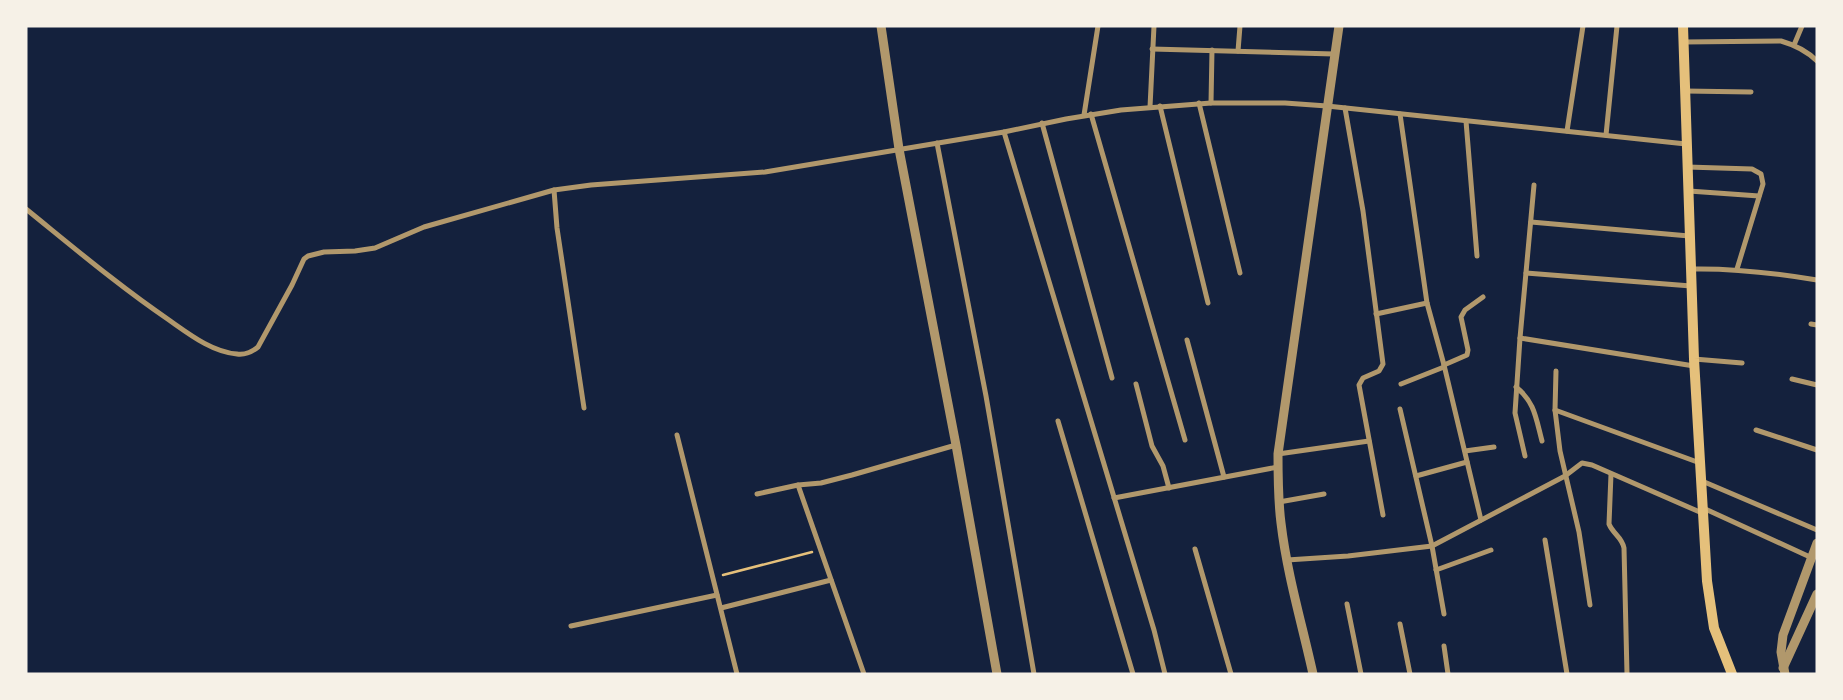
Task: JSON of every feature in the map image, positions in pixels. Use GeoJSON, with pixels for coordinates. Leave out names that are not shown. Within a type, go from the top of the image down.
{"type":"FeatureCollection","features":[{"type":"Feature","properties":{"kind":"main road"},"geometry":{"type":"LineString","coordinates":[[1682,26],[1691,286],[1707,581],[1714,628],[1732,674]]}},
{"type":"Feature","properties":{"kind":"street"},"geometry":{"type":"LineString","coordinates":[[881,26],[899,150],[956,445],[997,674]]}},
{"type":"Feature","properties":{"kind":"street"},"geometry":{"type":"LineString","coordinates":[[1084,116],[1098,26]]}},
{"type":"Feature","properties":{"kind":"street"},"geometry":{"type":"LineString","coordinates":[[1150,107],[1154,26]]}},
{"type":"Feature","properties":{"kind":"street"},"geometry":{"type":"LineString","coordinates":[[1238,51],[1240,26]]}},
{"type":"Feature","properties":{"kind":"street"},"geometry":{"type":"LineString","coordinates":[[1313,674],[1287,560],[1279,502],[1278,454],[1338,26]]}},
{"type":"Feature","properties":{"kind":"street"},"geometry":{"type":"LineString","coordinates":[[1567,131],[1583,26]]}},
{"type":"Feature","properties":{"kind":"street"},"geometry":{"type":"LineString","coordinates":[[1606,135],[1616,26]]}},
{"type":"Feature","properties":{"kind":"street"},"geometry":{"type":"LineString","coordinates":[[1794,45],[1802,26]]}},
{"type":"Feature","properties":{"kind":"street"},"geometry":{"type":"LineString","coordinates":[[1683,42],[1781,42],[1794,45],[1817,61]]}},
{"type":"Feature","properties":{"kind":"street"},"geometry":{"type":"LineString","coordinates":[[1152,49],[1334,54]]}},
{"type":"Feature","properties":{"kind":"street"},"geometry":{"type":"LineString","coordinates":[[1211,103],[1212,50]]}},
{"type":"Feature","properties":{"kind":"street"},"geometry":{"type":"LineString","coordinates":[[1685,91],[1751,92]]}},
{"type":"Feature","properties":{"kind":"street"},"geometry":{"type":"LineString","coordinates":[[26,209],[141,300],[187,333],[213,347],[236,354],[252,352],[258,347],[304,259],[313,254],[370,249],[424,227],[554,190],[599,184],[750,174],[1004,132],[1091,114],[1199,103],[1285,103],[1327,106],[1686,144]]}},
{"type":"Feature","properties":{"kind":"street"},"geometry":{"type":"LineString","coordinates":[[1199,103],[1240,273]]}},
{"type":"Feature","properties":{"kind":"street"},"geometry":{"type":"LineString","coordinates":[[1160,106],[1208,303]]}},
{"type":"Feature","properties":{"kind":"street"},"geometry":{"type":"LineString","coordinates":[[1345,108],[1363,212],[1383,364],[1379,371],[1362,378],[1359,385],[1383,515]]}},
{"type":"Feature","properties":{"kind":"street"},"geometry":{"type":"LineString","coordinates":[[1091,114],[1185,440]]}},
{"type":"Feature","properties":{"kind":"street"},"geometry":{"type":"LineString","coordinates":[[1400,114],[1426,303],[1444,366],[1481,520]]}},
{"type":"Feature","properties":{"kind":"street"},"geometry":{"type":"LineString","coordinates":[[1466,121],[1477,256]]}},
{"type":"Feature","properties":{"kind":"street"},"geometry":{"type":"LineString","coordinates":[[1042,123],[1112,378]]}},
{"type":"Feature","properties":{"kind":"street"},"geometry":{"type":"LineString","coordinates":[[1004,132],[1154,630],[1165,674]]}},
{"type":"Feature","properties":{"kind":"street"},"geometry":{"type":"LineString","coordinates":[[937,143],[986,396],[1034,674]]}},
{"type":"Feature","properties":{"kind":"street"},"geometry":{"type":"LineString","coordinates":[[1687,167],[1757,170],[1763,179],[1737,269]]}},
{"type":"Feature","properties":{"kind":"street"},"geometry":{"type":"LineString","coordinates":[[1525,456],[1515,413],[1534,185]]}},
{"type":"Feature","properties":{"kind":"street"},"geometry":{"type":"LineString","coordinates":[[554,190],[557,228],[584,408]]}},
{"type":"Feature","properties":{"kind":"street"},"geometry":{"type":"LineString","coordinates":[[1688,191],[1759,196]]}},
{"type":"Feature","properties":{"kind":"street"},"geometry":{"type":"LineString","coordinates":[[1531,222],[1690,236]]}},
{"type":"Feature","properties":{"kind":"street"},"geometry":{"type":"LineString","coordinates":[[1691,269],[1737,269],[1778,273],[1817,280]]}},
{"type":"Feature","properties":{"kind":"street"},"geometry":{"type":"LineString","coordinates":[[1526,273],[1691,286]]}},
{"type":"Feature","properties":{"kind":"street"},"geometry":{"type":"LineString","coordinates":[[1401,384],[1467,355],[1468,350],[1461,317],[1465,310],[1483,298]]}},
{"type":"Feature","properties":{"kind":"street"},"geometry":{"type":"LineString","coordinates":[[1376,314],[1426,303]]}},
{"type":"Feature","properties":{"kind":"street"},"geometry":{"type":"LineString","coordinates":[[1520,338],[1695,362],[1742,363]]}},
{"type":"Feature","properties":{"kind":"street"},"geometry":{"type":"LineString","coordinates":[[1187,340],[1224,477]]}},
{"type":"Feature","properties":{"kind":"street"},"geometry":{"type":"LineString","coordinates":[[1556,371],[1555,410],[1560,451],[1579,532],[1590,605]]}},
{"type":"Feature","properties":{"kind":"street"},"geometry":{"type":"LineString","coordinates":[[1792,379],[1817,385]]}},
{"type":"Feature","properties":{"kind":"street"},"geometry":{"type":"LineString","coordinates":[[1136,384],[1152,446],[1163,466],[1169,488]]}},
{"type":"Feature","properties":{"kind":"street"},"geometry":{"type":"LineString","coordinates":[[1516,387],[1531,402],[1542,441]]}},
{"type":"Feature","properties":{"kind":"street"},"geometry":{"type":"LineString","coordinates":[[1400,409],[1432,546],[1444,614]]}},
{"type":"Feature","properties":{"kind":"street"},"geometry":{"type":"LineString","coordinates":[[1555,410],[1700,463]]}},
{"type":"Feature","properties":{"kind":"street"},"geometry":{"type":"LineString","coordinates":[[1058,421],[1132,674]]}},
{"type":"Feature","properties":{"kind":"street"},"geometry":{"type":"LineString","coordinates":[[1756,430],[1817,450]]}},
{"type":"Feature","properties":{"kind":"street"},"geometry":{"type":"LineString","coordinates":[[677,435],[737,674]]}},
{"type":"Feature","properties":{"kind":"street"},"geometry":{"type":"LineString","coordinates":[[1278,454],[1369,441]]}},
{"type":"Feature","properties":{"kind":"street"},"geometry":{"type":"LineString","coordinates":[[758,494],[844,477],[956,445]]}},
{"type":"Feature","properties":{"kind":"street"},"geometry":{"type":"LineString","coordinates":[[1465,451],[1494,447]]}},
{"type":"Feature","properties":{"kind":"street"},"geometry":{"type":"LineString","coordinates":[[1416,476],[1468,462]]}},
{"type":"Feature","properties":{"kind":"street"},"geometry":{"type":"LineString","coordinates":[[1287,560],[1348,556],[1432,546],[1565,476],[1577,466],[1588,463],[1810,556]]}},
{"type":"Feature","properties":{"kind":"street"},"geometry":{"type":"LineString","coordinates":[[1114,498],[1278,467]]}},
{"type":"Feature","properties":{"kind":"street"},"geometry":{"type":"LineString","coordinates":[[1611,474],[1609,524],[1611,529],[1620,537],[1624,548],[1628,674]]}},
{"type":"Feature","properties":{"kind":"street"},"geometry":{"type":"LineString","coordinates":[[1701,481],[1817,530]]}},
{"type":"Feature","properties":{"kind":"street"},"geometry":{"type":"LineString","coordinates":[[798,485],[864,674]]}},
{"type":"Feature","properties":{"kind":"street"},"geometry":{"type":"LineString","coordinates":[[1279,502],[1324,494]]}},
{"type":"Feature","properties":{"kind":"street"},"geometry":{"type":"LineString","coordinates":[[1545,540],[1567,674]]}},
{"type":"Feature","properties":{"kind":"street"},"geometry":{"type":"LineString","coordinates":[[1784,671],[1781,652],[1783,635],[1810,556],[1817,543]]}},
{"type":"Feature","properties":{"kind":"street"},"geometry":{"type":"LineString","coordinates":[[1195,549],[1231,674]]}},
{"type":"Feature","properties":{"kind":"street"},"geometry":{"type":"LineString","coordinates":[[1436,570],[1491,550]]}},
{"type":"Feature","properties":{"kind":"street"},"geometry":{"type":"LineString","coordinates":[[721,608],[831,580]]}},
{"type":"Feature","properties":{"kind":"street"},"geometry":{"type":"LineString","coordinates":[[1784,671],[1817,594]]}},
{"type":"Feature","properties":{"kind":"street"},"geometry":{"type":"LineString","coordinates":[[571,626],[717,595]]}},
{"type":"Feature","properties":{"kind":"street"},"geometry":{"type":"LineString","coordinates":[[1347,604],[1361,674]]}},
{"type":"Feature","properties":{"kind":"street"},"geometry":{"type":"LineString","coordinates":[[1400,624],[1410,674]]}},
{"type":"Feature","properties":{"kind":"street"},"geometry":{"type":"LineString","coordinates":[[1444,646],[1448,674]]}},
{"type":"Feature","properties":{"kind":"path"},"geometry":{"type":"LineString","coordinates":[[713,577],[820,549]]}}]}
